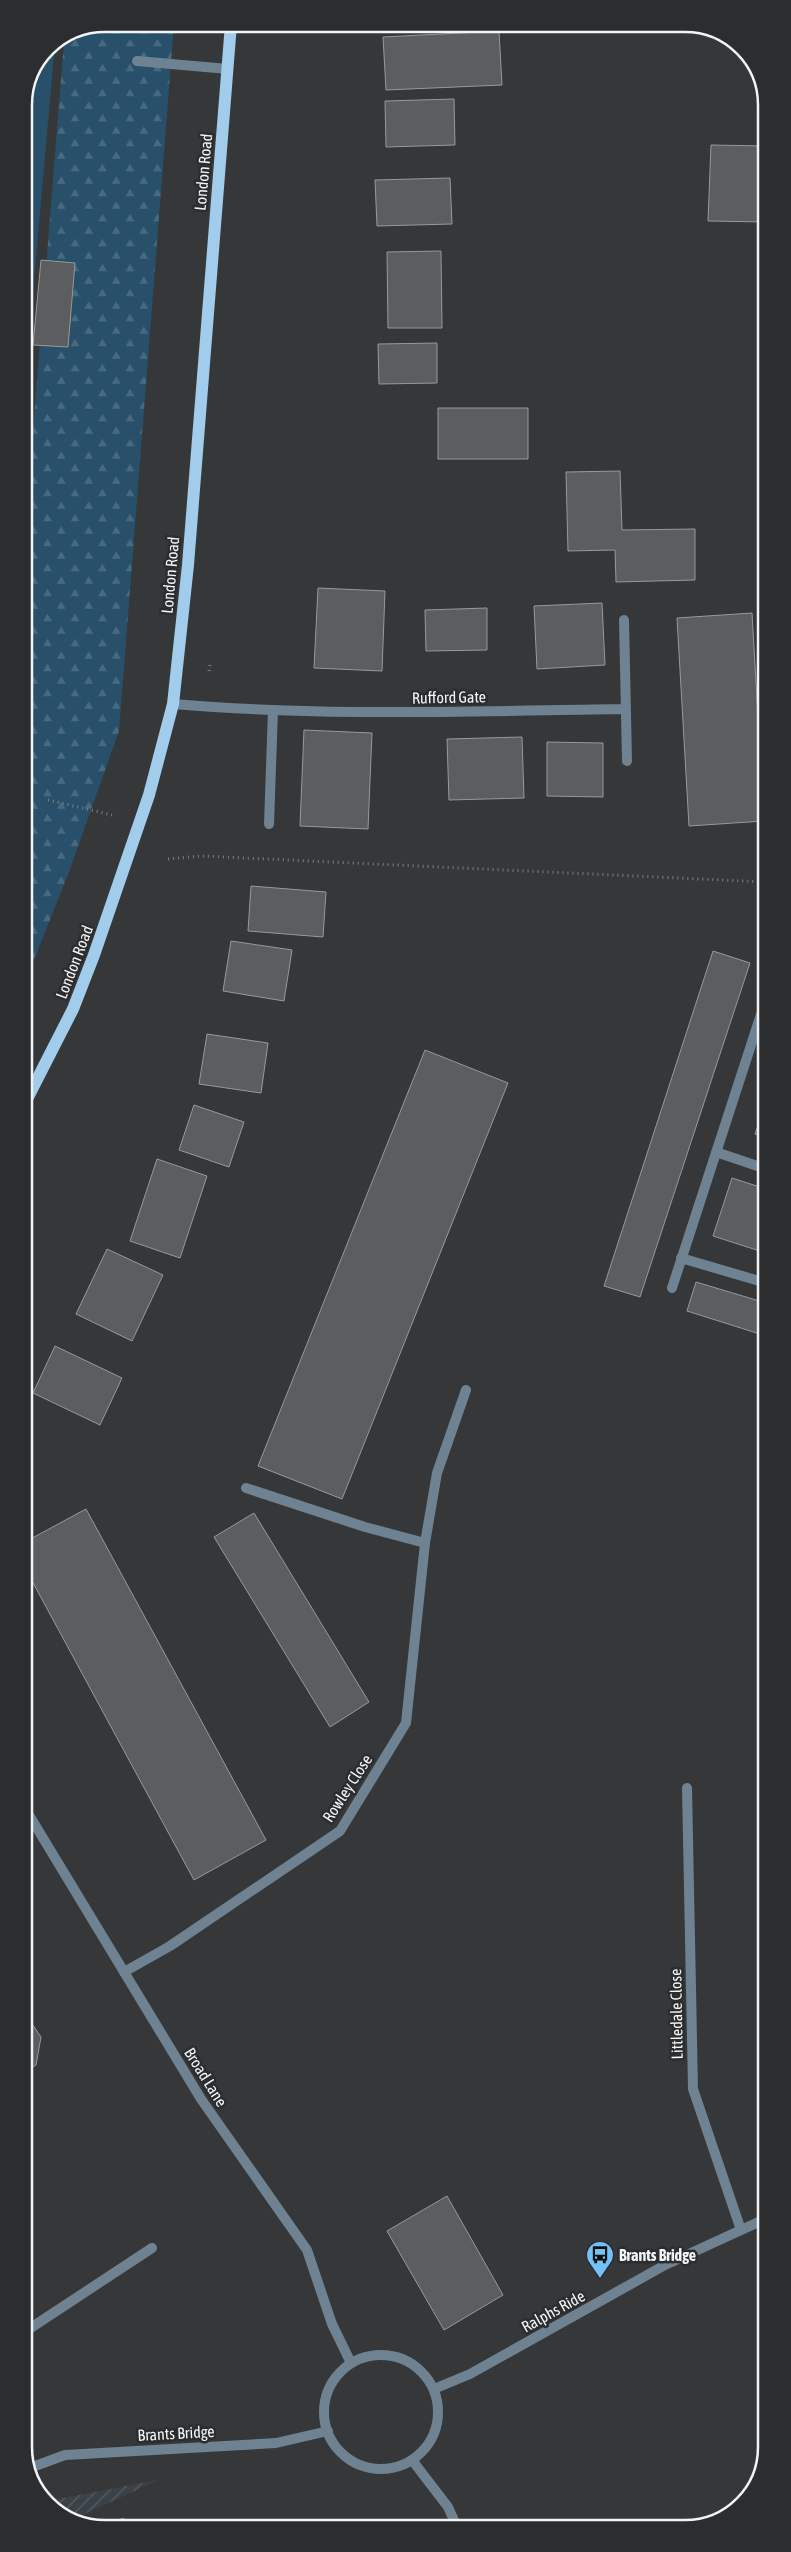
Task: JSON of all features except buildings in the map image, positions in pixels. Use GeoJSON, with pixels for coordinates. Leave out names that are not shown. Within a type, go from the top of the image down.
{"type":"FeatureCollection","features":[{"type":"Feature","properties":{"kind":"main road","name":"London Road"},"geometry":{"type":"LineString","coordinates":[[32,1089],[73,1009],[94,955],[149,795],[172,704],[187,574],[230,32]]}},
{"type":"Feature","properties":{"kind":"street"},"geometry":{"type":"LineString","coordinates":[[136,60],[228,69]]}},
{"type":"Feature","properties":{"kind":"street"},"geometry":{"type":"LineString","coordinates":[[624,620],[627,761]]}},
{"type":"Feature","properties":{"kind":"street","name":"Rufford Gate"},"geometry":{"type":"LineString","coordinates":[[172,704],[273,710],[388,713],[625,709]]}},
{"type":"Feature","properties":{"kind":"street"},"geometry":{"type":"LineString","coordinates":[[269,824],[273,710]]}},
{"type":"Feature","properties":{"kind":"street"},"geometry":{"type":"LineString","coordinates":[[672,1288],[758,1023]]}},
{"type":"Feature","properties":{"kind":"street"},"geometry":{"type":"LineString","coordinates":[[716,1152],[758,1166]]}},
{"type":"Feature","properties":{"kind":"street"},"geometry":{"type":"LineString","coordinates":[[681,1258],[758,1281]]}},
{"type":"Feature","properties":{"kind":"street","name":"Rowley Close"},"geometry":{"type":"LineString","coordinates":[[124,1972],[170,1946],[340,1831],[406,1723],[425,1543],[437,1473],[466,1390]]}},
{"type":"Feature","properties":{"kind":"street"},"geometry":{"type":"LineString","coordinates":[[246,1488],[365,1527],[425,1543]]}},
{"type":"Feature","properties":{"kind":"street","name":"Littledale Close"},"geometry":{"type":"LineString","coordinates":[[687,1788],[693,2089],[741,2230]]}},
{"type":"Feature","properties":{"kind":"street","name":"Broad Lane"},"geometry":{"type":"LineString","coordinates":[[32,1820],[201,2099],[307,2250],[332,2324],[351,2363]]}},
{"type":"Feature","properties":{"kind":"street","name":"Ralphs Ride"},"geometry":{"type":"LineString","coordinates":[[434,2389],[470,2374],[665,2265],[758,2222]]}},
{"type":"Feature","properties":{"kind":"street"},"geometry":{"type":"LineString","coordinates":[[32,2326],[152,2248]]}},
{"type":"Feature","properties":{"kind":"street"},"geometry":{"type":"LineString","coordinates":[[389,2355],[408,2361],[423,2373],[434,2389],[438,2405],[438,2421],[433,2436],[424,2450],[412,2460],[397,2467],[380,2469],[363,2466],[335,2446],[328,2431],[324,2412],[327,2393],[336,2376],[351,2363],[370,2356],[389,2355]]}},
{"type":"Feature","properties":{"kind":"street","name":"Brants Bridge"},"geometry":{"type":"LineString","coordinates":[[35,2466],[65,2455],[276,2443],[328,2431]]}},
{"type":"Feature","properties":{"kind":"street"},"geometry":{"type":"LineString","coordinates":[[412,2460],[448,2507],[454,2520]]}},
{"type":"Feature","properties":{"kind":"path"},"geometry":{"type":"LineString","coordinates":[[209,671],[210,665]]}},
{"type":"Feature","properties":{"kind":"path"},"geometry":{"type":"LineString","coordinates":[[48,800],[112,815]]}},
{"type":"Feature","properties":{"kind":"path"},"geometry":{"type":"LineString","coordinates":[[168,859],[201,856],[758,882]]}},
{"type":"Feature","properties":{"kind":"shaded area"},"geometry":{"type":"Polygon","coordinates":[[[158,2480],[82,2515],[69,2510],[56,2499],[158,2480]]]}},
{"type":"Feature","properties":{"kind":"green space"},"geometry":{"type":"Polygon","coordinates":[[[105,32],[173,32],[119,731],[69,872],[32,964],[32,443],[64,46],[77,38],[105,32]]]}},
{"type":"Feature","properties":{"kind":"green space"},"geometry":{"type":"Polygon","coordinates":[[[54,54],[32,304],[32,105],[38,77],[54,54]]]}},
{"type":"Feature","properties":{"kind":"place","name":"Brants Bridge"},"geometry":{"type":"Point","coordinates":[600,2279]}}]}
